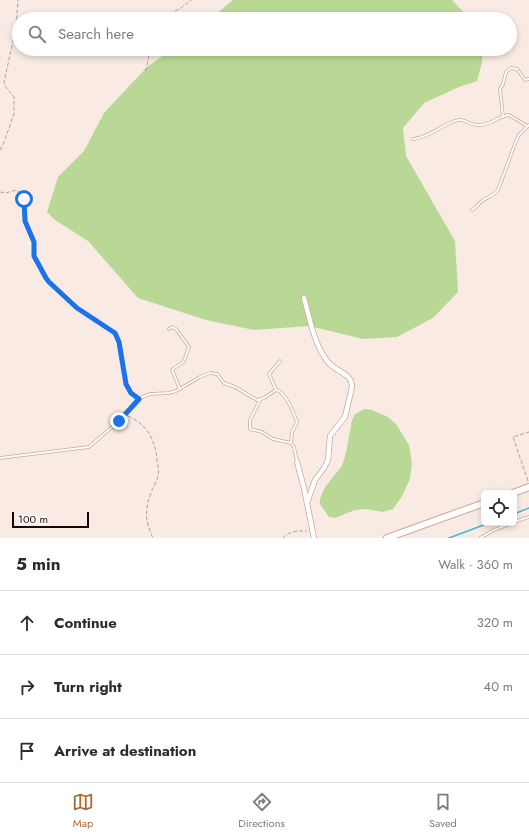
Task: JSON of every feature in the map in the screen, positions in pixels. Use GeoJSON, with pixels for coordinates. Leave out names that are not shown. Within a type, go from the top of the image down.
{"type":"FeatureCollection","features":[{"type":"Feature","properties":{"kind":"street"},"geometry":{"type":"LineString","coordinates":[[304,298],[319,346],[327,361],[331,366],[349,377],[352,382],[345,416],[330,436],[328,460],[315,480],[307,502]]}},
{"type":"Feature","properties":{"kind":"street"},"geometry":{"type":"LineString","coordinates":[[297,462],[314,538]]}},
{"type":"Feature","properties":{"kind":"street"},"geometry":{"type":"LineString","coordinates":[[517,492],[529,487]]}},
{"type":"Feature","properties":{"kind":"street"},"geometry":{"type":"LineString","coordinates":[[387,538],[481,504]]}},
{"type":"Feature","properties":{"kind":"lane"},"geometry":{"type":"LineString","coordinates":[[503,117],[500,89],[506,72],[511,68],[517,69],[525,80],[529,79]]}},
{"type":"Feature","properties":{"kind":"lane"},"geometry":{"type":"LineString","coordinates":[[413,139],[422,138],[450,122],[456,121],[466,120],[474,125],[479,125],[493,122],[508,115],[521,124],[528,125],[516,141],[498,190],[493,196],[481,202],[472,210]]}},
{"type":"Feature","properties":{"kind":"lane"},"geometry":{"type":"LineString","coordinates":[[169,329],[172,327],[176,328],[189,347],[182,364],[176,366],[172,370],[180,389]]}},
{"type":"Feature","properties":{"kind":"lane"},"geometry":{"type":"LineString","coordinates":[[280,361],[269,374],[276,390],[280,391],[288,401],[297,422],[292,432],[291,443],[294,447],[297,462]]}},
{"type":"Feature","properties":{"kind":"lane"},"geometry":{"type":"LineString","coordinates":[[0,458],[89,447],[139,399],[146,395],[169,393],[180,389],[200,377],[214,373],[217,374],[224,383],[260,400]]}},
{"type":"Feature","properties":{"kind":"lane"},"geometry":{"type":"LineString","coordinates":[[276,390],[260,400],[250,420],[250,430],[262,432],[273,439],[291,443]]}},
{"type":"Feature","properties":{"kind":"lane"},"geometry":{"type":"LineString","coordinates":[[517,522],[529,517]]}},
{"type":"Feature","properties":{"kind":"lane"},"geometry":{"type":"LineString","coordinates":[[480,538],[505,526]]}},
{"type":"Feature","properties":{"kind":"path"},"geometry":{"type":"LineString","coordinates":[[17,12],[18,0]]}},
{"type":"Feature","properties":{"kind":"path"},"geometry":{"type":"LineString","coordinates":[[174,12],[182,8],[191,0]]}},
{"type":"Feature","properties":{"kind":"path"},"geometry":{"type":"LineString","coordinates":[[0,150],[14,114],[14,97],[5,86],[4,82],[12,46]]}},
{"type":"Feature","properties":{"kind":"path"},"geometry":{"type":"LineString","coordinates":[[146,71],[149,56]]}},
{"type":"Feature","properties":{"kind":"path"},"geometry":{"type":"LineString","coordinates":[[0,192],[6,193],[16,190],[22,194],[25,204],[25,221],[34,242],[34,256],[40,268],[49,282],[77,308],[115,333],[119,342],[126,384],[131,393],[139,399]]}},
{"type":"Feature","properties":{"kind":"path"},"geometry":{"type":"LineString","coordinates":[[125,414],[137,421],[143,427],[151,436],[155,445],[158,477],[148,502],[146,512],[148,527],[153,538]]}},
{"type":"Feature","properties":{"kind":"path"},"geometry":{"type":"LineString","coordinates":[[529,432],[513,437],[529,483]]}},
{"type":"Feature","properties":{"kind":"path"},"geometry":{"type":"LineString","coordinates":[[283,538],[286,534],[293,531],[312,531]]}},
{"type":"Feature","properties":{"kind":"green space"},"geometry":{"type":"Polygon","coordinates":[[[233,0],[452,0],[463,12],[218,12],[233,0]]]}},
{"type":"Feature","properties":{"kind":"green space"},"geometry":{"type":"Polygon","coordinates":[[[162,56],[482,56],[477,81],[459,87],[424,103],[403,128],[406,156],[455,241],[458,292],[433,318],[397,337],[363,339],[309,326],[254,330],[206,320],[138,298],[88,241],[55,220],[47,212],[58,177],[84,151],[104,113],[146,68],[162,56]]]}},
{"type":"Feature","properties":{"kind":"green space"},"geometry":{"type":"Polygon","coordinates":[[[364,409],[372,410],[388,417],[396,424],[409,445],[412,463],[410,479],[402,496],[393,509],[383,512],[366,509],[355,510],[335,518],[329,517],[320,504],[320,499],[325,487],[342,466],[352,420],[355,414],[364,409]]]}},
{"type":"Feature","properties":{"kind":"waterway"},"geometry":{"type":"LineString","coordinates":[[517,513],[529,508]]}},
{"type":"Feature","properties":{"kind":"waterway"},"geometry":{"type":"LineString","coordinates":[[449,538],[481,526]]}},
{"type":"Feature","properties":{"kind":"route"},"geometry":{"type":"LineString","coordinates":[[24,199],[25,221],[34,242],[34,256],[49,282],[77,308],[115,333],[118,338],[126,384],[131,393],[139,399],[119,421]]}}]}
